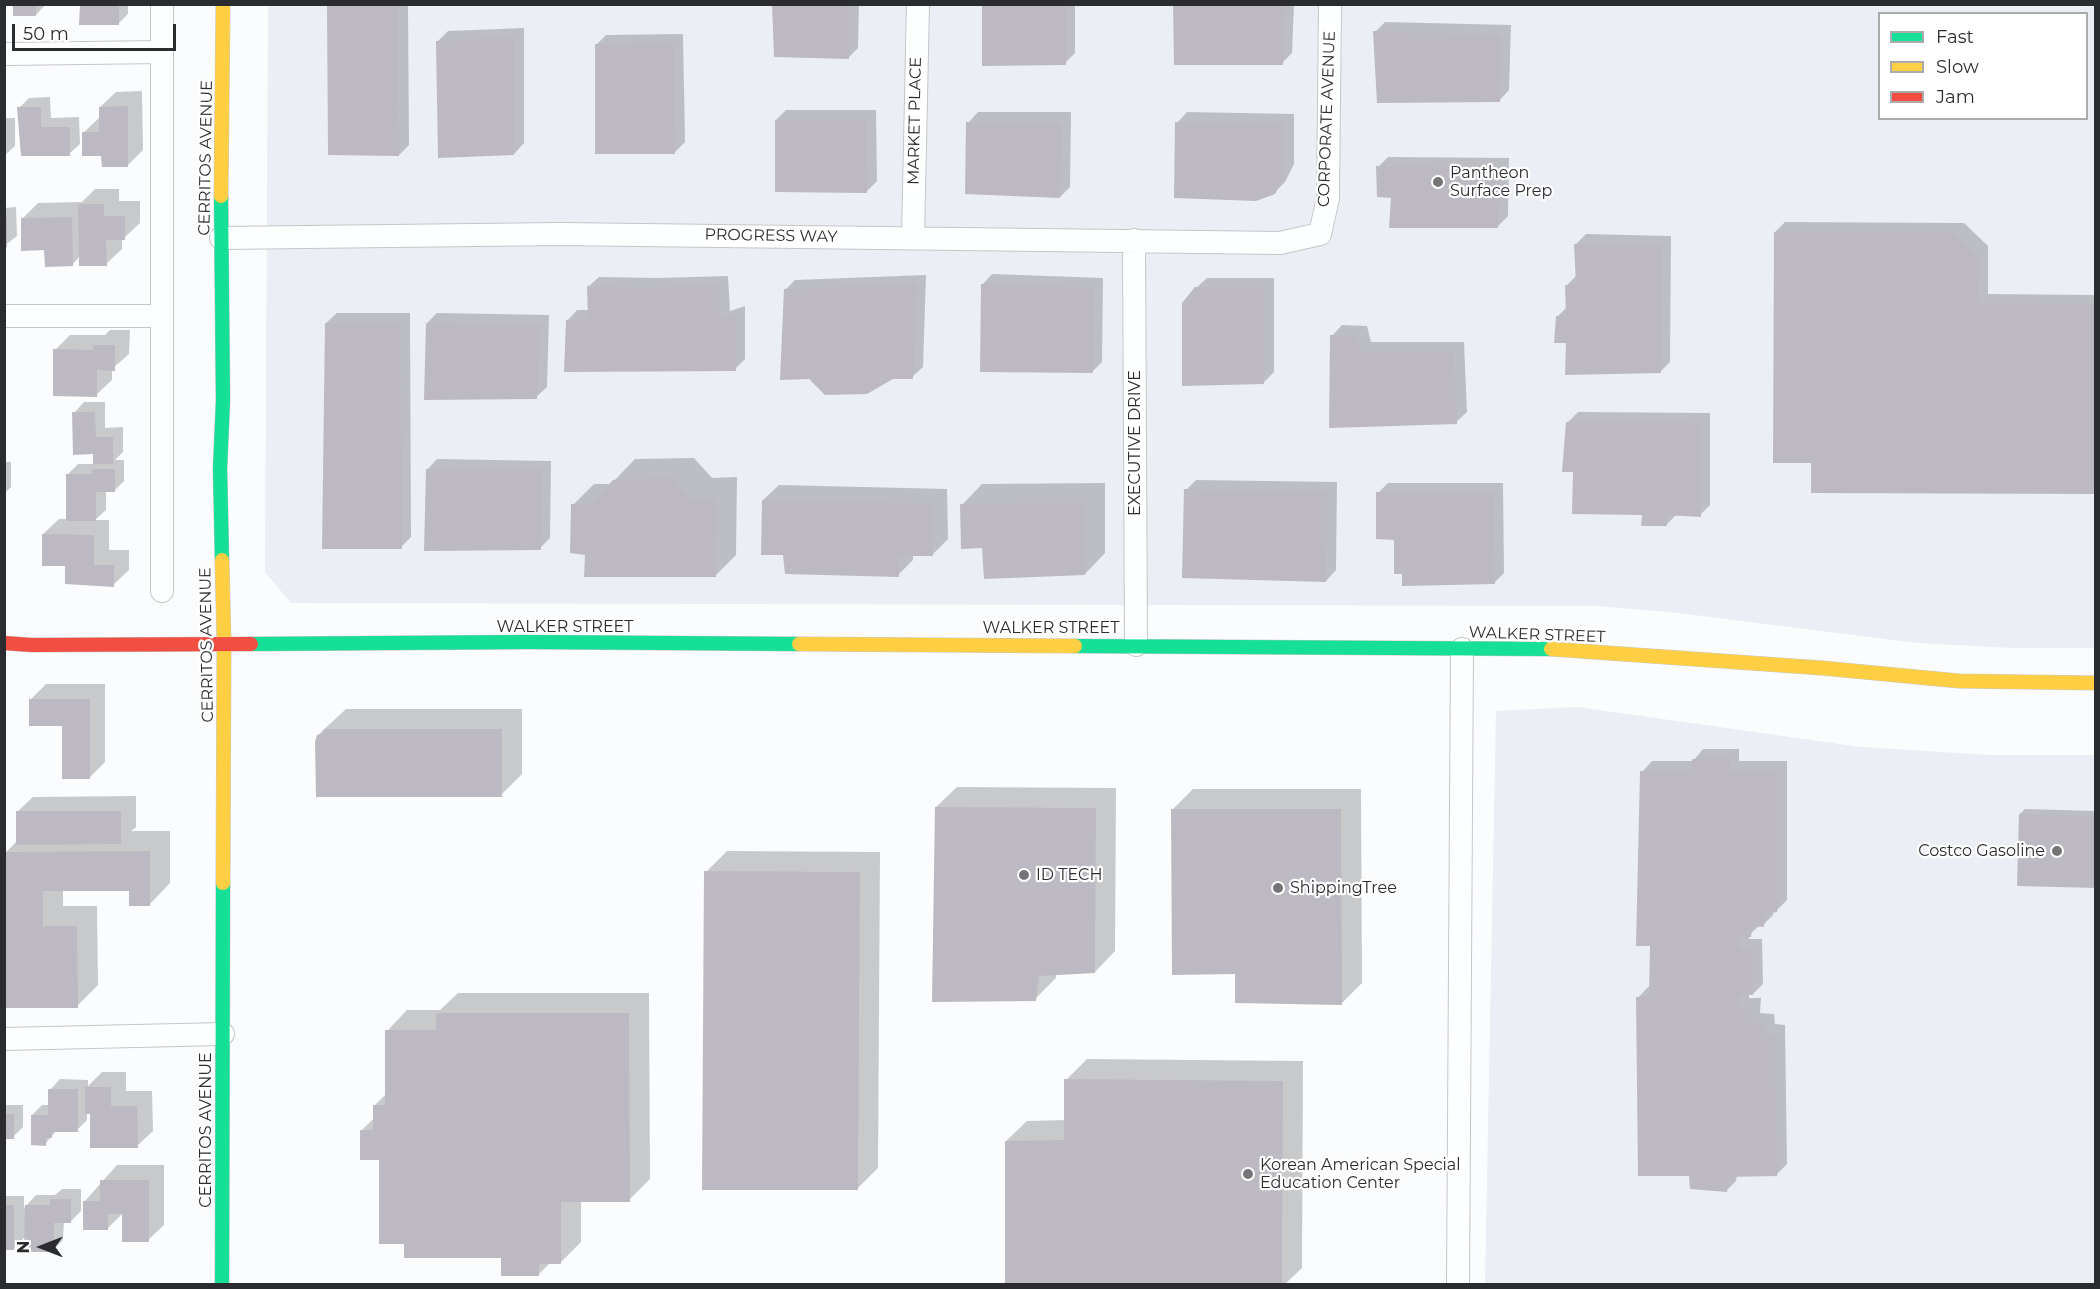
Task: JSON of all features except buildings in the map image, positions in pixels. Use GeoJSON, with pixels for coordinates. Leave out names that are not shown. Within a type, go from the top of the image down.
{"type":"FeatureCollection","features":[{"type":"Feature","properties":{"kind":"main road","name":"CERRITOS AVENUE"},"geometry":{"type":"LineString","coordinates":[[222,1284],[224,642],[220,469],[223,400],[221,238],[223,4]]}},
{"type":"Feature","properties":{"kind":"main road","name":"WALKER STREET"},"geometry":{"type":"LineString","coordinates":[[4,643],[31,645],[224,642],[529,642],[1565,649],[1822,668],[1959,681],[2096,683]]}},
{"type":"Feature","properties":{"kind":"street"},"geometry":{"type":"LineString","coordinates":[[162,4],[162,591]]}},
{"type":"Feature","properties":{"kind":"street","name":"MARKET PLACE"},"geometry":{"type":"LineString","coordinates":[[913,238],[918,4]]}},
{"type":"Feature","properties":{"kind":"street","name":"CORPORATE AVENUE"},"geometry":{"type":"LineString","coordinates":[[1320,234],[1328,198],[1330,4]]}},
{"type":"Feature","properties":{"kind":"street"},"geometry":{"type":"LineString","coordinates":[[4,54],[162,52]]}},
{"type":"Feature","properties":{"kind":"street","name":"PROGRESS WAY"},"geometry":{"type":"LineString","coordinates":[[221,238],[552,234],[1280,243],[1320,234]]}},
{"type":"Feature","properties":{"kind":"street","name":"EXECUTIVE DRIVE"},"geometry":{"type":"LineString","coordinates":[[1134,240],[1136,645]]}},
{"type":"Feature","properties":{"kind":"street"},"geometry":{"type":"LineString","coordinates":[[4,315],[162,316]]}},
{"type":"Feature","properties":{"kind":"street"},"geometry":{"type":"LineString","coordinates":[[1458,1284],[1462,649]]}},
{"type":"Feature","properties":{"kind":"street"},"geometry":{"type":"LineString","coordinates":[[4,1039],[223,1034]]}},
{"type":"Feature","properties":{"kind":"shaded area"},"geometry":{"type":"Polygon","coordinates":[[[268,5],[2095,5],[2095,648],[2013,648],[1917,643],[1678,613],[1597,606],[291,603],[265,572],[268,5]]]}},
{"type":"Feature","properties":{"kind":"shaded area"},"geometry":{"type":"Polygon","coordinates":[[[1578,707],[1861,747],[1989,755],[2095,755],[2095,1284],[1485,1284],[1496,711],[1578,707]]]}},
{"type":"Feature","properties":{"kind":"traffic: fast"},"geometry":{"type":"LineString","coordinates":[[221,196],[222,560]]}},
{"type":"Feature","properties":{"kind":"traffic: fast"},"geometry":{"type":"LineString","coordinates":[[251,644],[529,642],[799,644]]}},
{"type":"Feature","properties":{"kind":"traffic: fast"},"geometry":{"type":"LineString","coordinates":[[1075,646],[1551,649]]}},
{"type":"Feature","properties":{"kind":"traffic: fast"},"geometry":{"type":"LineString","coordinates":[[222,1284],[223,883]]}},
{"type":"Feature","properties":{"kind":"traffic: slow"},"geometry":{"type":"LineString","coordinates":[[221,196],[223,4]]}},
{"type":"Feature","properties":{"kind":"traffic: slow"},"geometry":{"type":"LineString","coordinates":[[222,560],[223,883]]}},
{"type":"Feature","properties":{"kind":"traffic: slow"},"geometry":{"type":"LineString","coordinates":[[799,644],[1075,646]]}},
{"type":"Feature","properties":{"kind":"traffic: slow"},"geometry":{"type":"LineString","coordinates":[[1551,649],[1822,668],[1959,681],[2096,683]]}},
{"type":"Feature","properties":{"kind":"traffic: jam"},"geometry":{"type":"LineString","coordinates":[[4,643],[31,645],[251,644]]}},
{"type":"Feature","properties":{"kind":"place","name":"Pantheon Surface Prep"},"geometry":{"type":"Point","coordinates":[1438,182]}},
{"type":"Feature","properties":{"kind":"place","name":"Costco Gasoline"},"geometry":{"type":"Point","coordinates":[2057,851]}},
{"type":"Feature","properties":{"kind":"place","name":"ID TECH"},"geometry":{"type":"Point","coordinates":[1024,875]}},
{"type":"Feature","properties":{"kind":"place","name":"ShippingTree"},"geometry":{"type":"Point","coordinates":[1278,888]}},
{"type":"Feature","properties":{"kind":"place","name":"Korean American Special Education Center"},"geometry":{"type":"Point","coordinates":[1248,1174]}}]}
